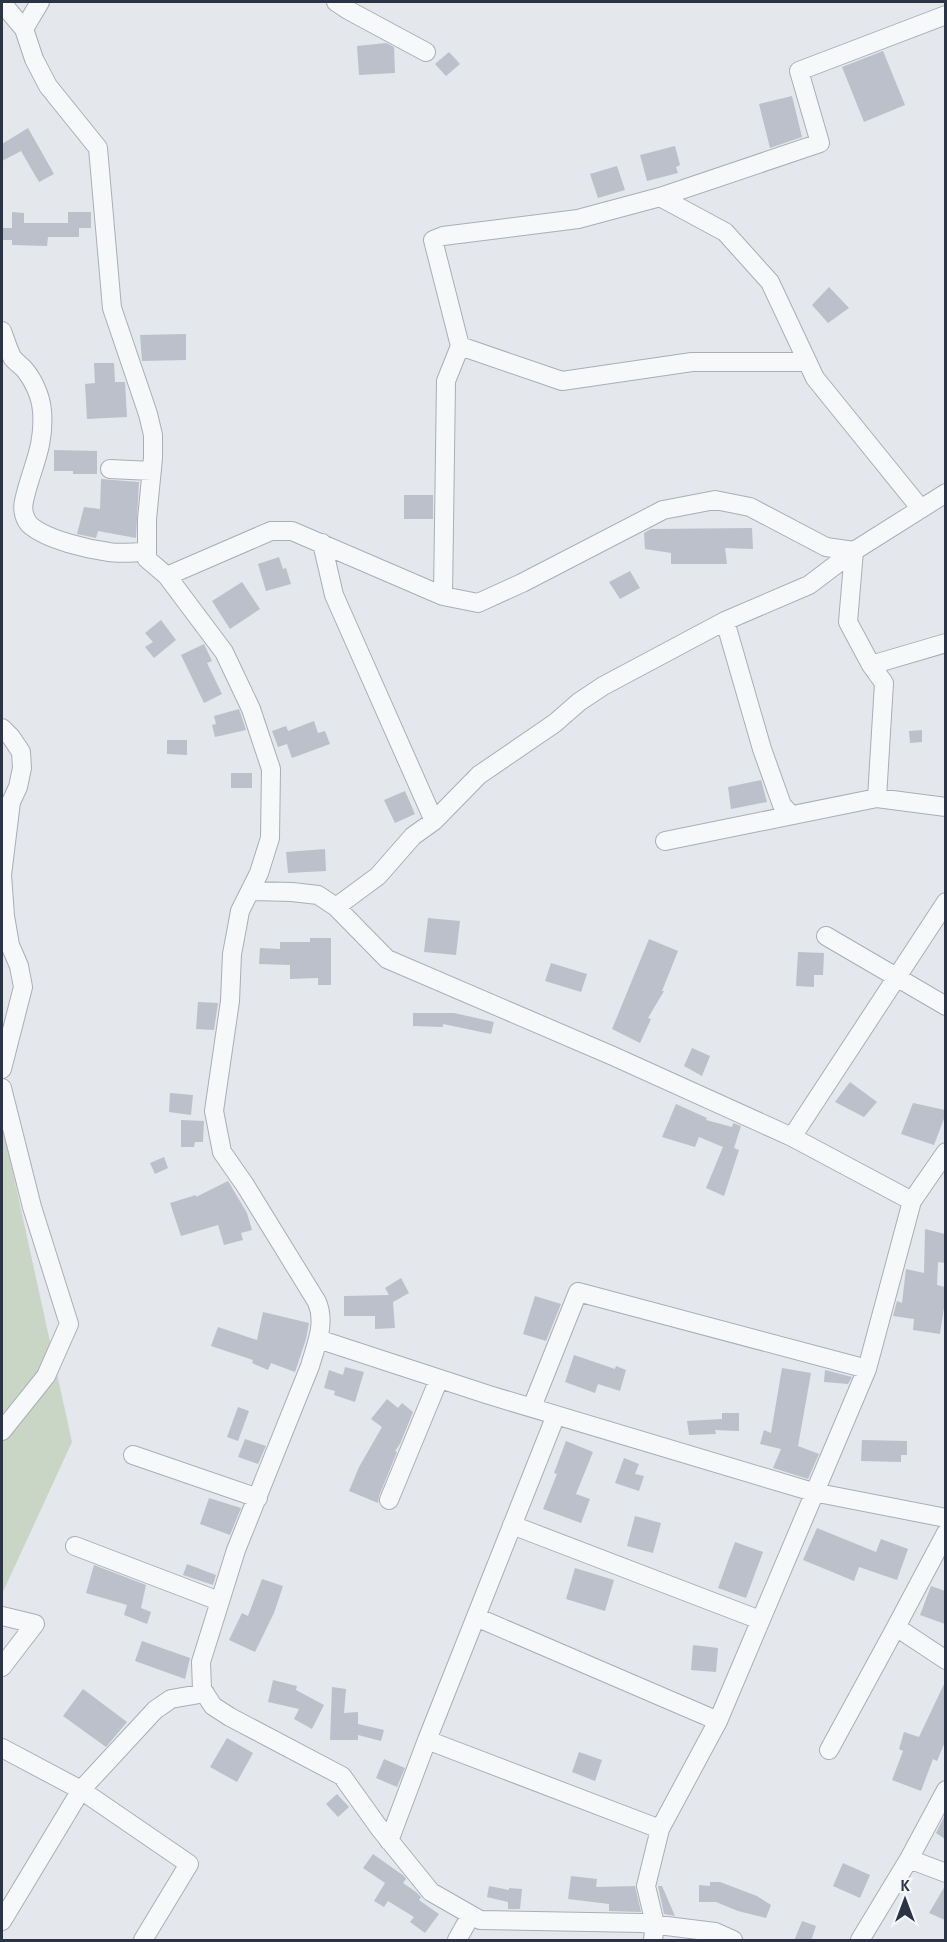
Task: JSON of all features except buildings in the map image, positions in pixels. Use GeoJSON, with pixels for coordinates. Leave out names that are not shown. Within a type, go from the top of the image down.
{"type":"FeatureCollection","features":[{"type":"Feature","properties":{"kind":"street"},"geometry":{"type":"LineString","coordinates":[[24,29],[40,2]]}},
{"type":"Feature","properties":{"kind":"street"},"geometry":{"type":"LineString","coordinates":[[336,2],[426,51]]}},
{"type":"Feature","properties":{"kind":"street"},"geometry":{"type":"LineString","coordinates":[[2,3],[24,29],[40,73],[98,148],[112,308],[153,435],[147,559],[166,576],[224,652],[251,709],[271,769],[270,838],[259,873],[240,911],[234,943],[230,1001],[214,1111],[222,1152],[317,1302],[322,1316],[318,1339],[300,1392],[236,1550],[219,1601],[201,1662],[200,1676],[205,1693],[213,1706],[230,1717],[342,1776],[389,1841],[431,1892],[480,1920],[654,1932],[715,1932],[733,1941]]}},
{"type":"Feature","properties":{"kind":"street"},"geometry":{"type":"LineString","coordinates":[[443,596],[446,381],[460,346],[433,240],[443,236],[510,226],[578,219],[660,197],[820,143],[799,71],[945,15]]}},
{"type":"Feature","properties":{"kind":"street"},"geometry":{"type":"LineString","coordinates":[[660,197],[725,232],[770,282],[814,378],[921,509]]}},
{"type":"Feature","properties":{"kind":"street"},"geometry":{"type":"LineString","coordinates":[[2,331],[7,361],[24,368],[39,395],[42,410],[43,433],[39,455],[24,502],[26,520],[31,526],[63,541],[111,553],[146,552]]}},
{"type":"Feature","properties":{"kind":"street"},"geometry":{"type":"LineString","coordinates":[[460,346],[562,381],[692,362],[807,362]]}},
{"type":"Feature","properties":{"kind":"street"},"geometry":{"type":"LineString","coordinates":[[110,469],[152,471]]}},
{"type":"Feature","properties":{"kind":"street"},"geometry":{"type":"LineString","coordinates":[[336,907],[378,876],[413,836],[434,821],[479,775],[555,723],[579,702],[603,686],[725,621],[808,585],[854,551],[945,493]]}},
{"type":"Feature","properties":{"kind":"street"},"geometry":{"type":"LineString","coordinates":[[166,576],[271,531],[292,531],[443,596],[478,603],[522,583],[663,510],[715,500],[750,507],[826,547],[854,551]]}},
{"type":"Feature","properties":{"kind":"street"},"geometry":{"type":"LineString","coordinates":[[322,543],[334,595],[434,821]]}},
{"type":"Feature","properties":{"kind":"street"},"geometry":{"type":"LineString","coordinates":[[854,551],[848,622],[871,665],[884,683],[877,798]]}},
{"type":"Feature","properties":{"kind":"street"},"geometry":{"type":"LineString","coordinates":[[725,621],[762,749],[782,805],[790,815]]}},
{"type":"Feature","properties":{"kind":"street"},"geometry":{"type":"LineString","coordinates":[[871,665],[945,643]]}},
{"type":"Feature","properties":{"kind":"street"},"geometry":{"type":"LineString","coordinates":[[2,728],[21,753],[22,768],[18,787],[11,802],[2,875],[10,945],[20,966],[23,987],[2,1069]]}},
{"type":"Feature","properties":{"kind":"street"},"geometry":{"type":"LineString","coordinates":[[665,841],[877,798],[945,807]]}},
{"type":"Feature","properties":{"kind":"street"},"geometry":{"type":"LineString","coordinates":[[249,891],[318,895],[336,907],[387,959],[613,1056],[792,1137],[912,1201]]}},
{"type":"Feature","properties":{"kind":"street"},"geometry":{"type":"LineString","coordinates":[[792,1137],[945,902]]}},
{"type":"Feature","properties":{"kind":"street"},"geometry":{"type":"LineString","coordinates":[[826,936],[945,1006]]}},
{"type":"Feature","properties":{"kind":"street"},"geometry":{"type":"LineString","coordinates":[[2,1088],[32,1208],[69,1324],[46,1376],[2,1431]]}},
{"type":"Feature","properties":{"kind":"street"},"geometry":{"type":"LineString","coordinates":[[654,1932],[646,1886],[660,1829],[718,1721],[867,1369],[912,1201],[945,1152]]}},
{"type":"Feature","properties":{"kind":"street"},"geometry":{"type":"LineString","coordinates":[[532,1407],[578,1292],[867,1369]]}},
{"type":"Feature","properties":{"kind":"street"},"geometry":{"type":"LineString","coordinates":[[318,1339],[556,1415],[813,1492],[945,1518]]}},
{"type":"Feature","properties":{"kind":"street"},"geometry":{"type":"LineString","coordinates":[[389,1500],[439,1378]]}},
{"type":"Feature","properties":{"kind":"street"},"geometry":{"type":"LineString","coordinates":[[389,1841],[556,1415]]}},
{"type":"Feature","properties":{"kind":"street"},"geometry":{"type":"LineString","coordinates":[[133,1455],[258,1498]]}},
{"type":"Feature","properties":{"kind":"street"},"geometry":{"type":"LineString","coordinates":[[512,1525],[760,1620]]}},
{"type":"Feature","properties":{"kind":"street"},"geometry":{"type":"LineString","coordinates":[[829,1750],[945,1533]]}},
{"type":"Feature","properties":{"kind":"street"},"geometry":{"type":"LineString","coordinates":[[75,1546],[219,1601]]}},
{"type":"Feature","properties":{"kind":"street"},"geometry":{"type":"LineString","coordinates":[[2,1616],[35,1624],[2,1667]]}},
{"type":"Feature","properties":{"kind":"street"},"geometry":{"type":"LineString","coordinates":[[476,1617],[718,1721]]}},
{"type":"Feature","properties":{"kind":"street"},"geometry":{"type":"LineString","coordinates":[[896,1627],[945,1660]]}},
{"type":"Feature","properties":{"kind":"street"},"geometry":{"type":"LineString","coordinates":[[2,1921],[81,1790],[155,1710],[171,1700],[205,1693]]}},
{"type":"Feature","properties":{"kind":"street"},"geometry":{"type":"LineString","coordinates":[[428,1740],[660,1829]]}},
{"type":"Feature","properties":{"kind":"street"},"geometry":{"type":"LineString","coordinates":[[2,1748],[81,1790],[189,1864],[143,1941]]}},
{"type":"Feature","properties":{"kind":"street"},"geometry":{"type":"LineString","coordinates":[[860,1941],[909,1859],[945,1790]]}},
{"type":"Feature","properties":{"kind":"street"},"geometry":{"type":"LineString","coordinates":[[909,1859],[945,1873]]}},
{"type":"Feature","properties":{"kind":"street"},"geometry":{"type":"LineString","coordinates":[[457,1941],[471,1915]]}},
{"type":"Feature","properties":{"kind":"green space"},"geometry":{"type":"Polygon","coordinates":[[[2,1123],[72,1442],[2,1594],[2,1123]]]}}]}
